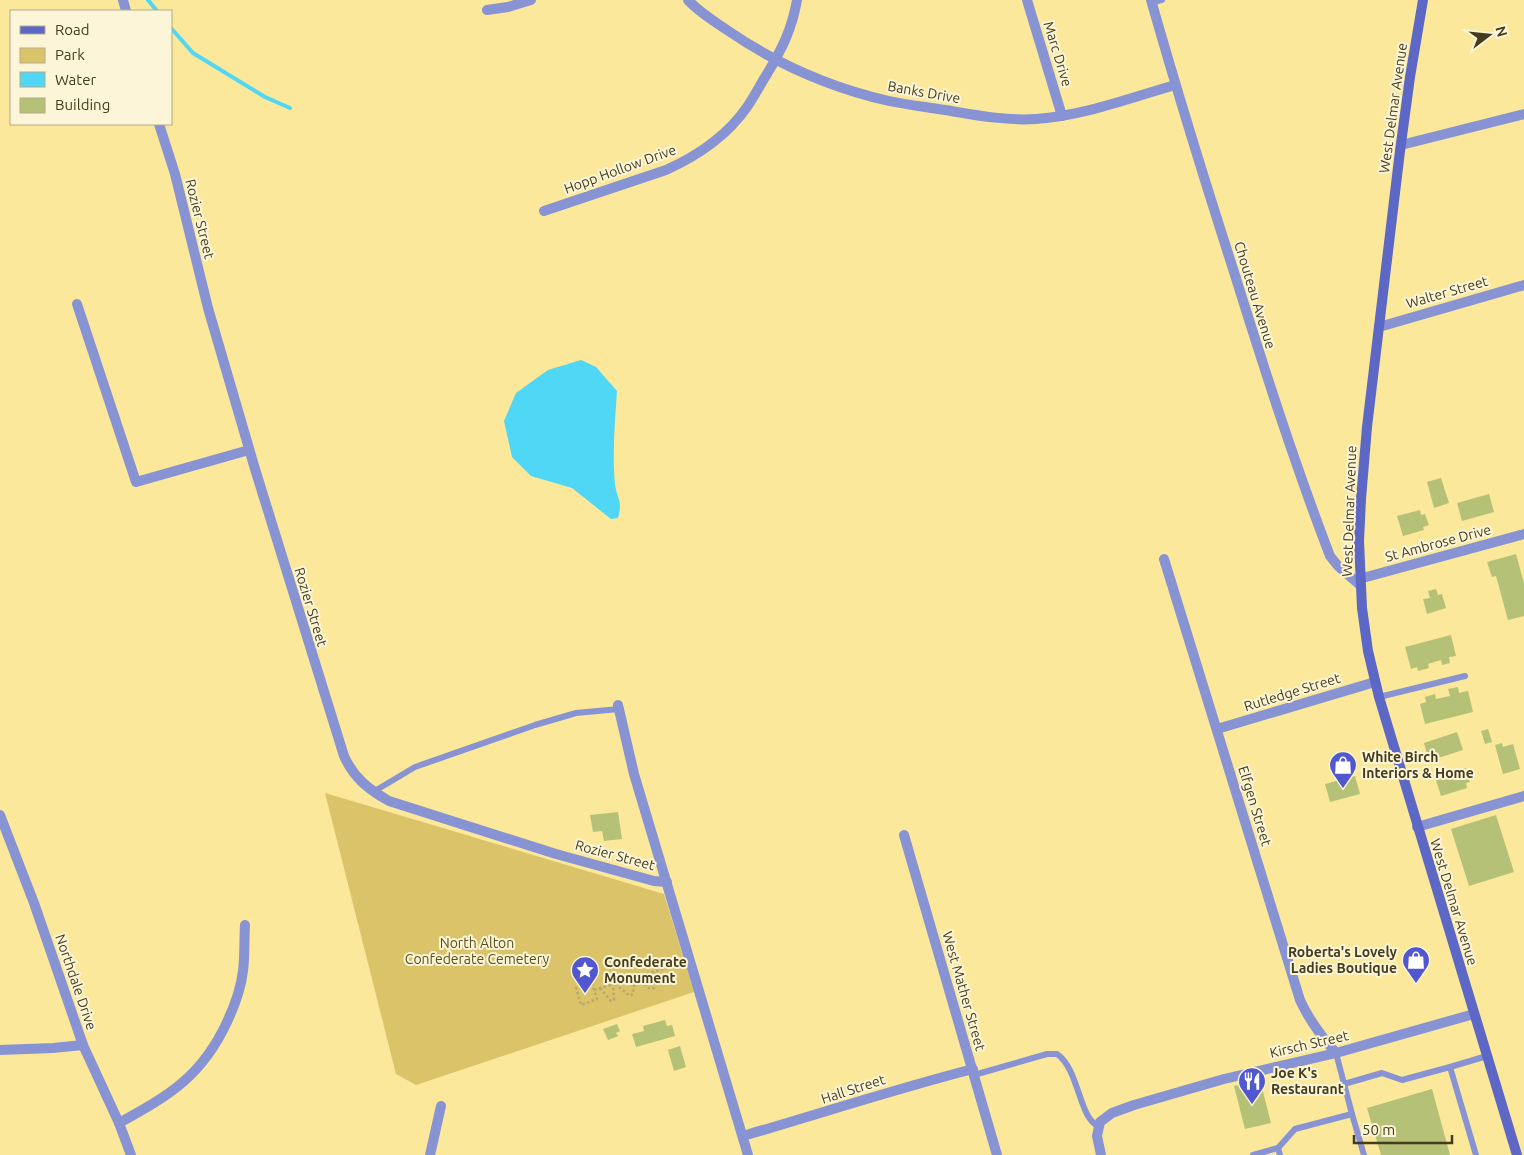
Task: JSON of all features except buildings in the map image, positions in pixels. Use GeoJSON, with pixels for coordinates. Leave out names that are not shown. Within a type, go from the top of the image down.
{"type":"FeatureCollection","features":[{"type":"Feature","properties":{"kind":"street"},"geometry":{"type":"LineString","coordinates":[[487,10],[508,7],[531,0]]}},
{"type":"Feature","properties":{"kind":"street","name":"Banks Drive"},"geometry":{"type":"LineString","coordinates":[[688,0],[696,8],[743,41],[776,60],[813,77],[853,91],[889,100],[965,114],[1034,119],[1062,116],[1175,85]]}},
{"type":"Feature","properties":{"kind":"street","name":"Hopp Hollow Drive"},"geometry":{"type":"LineString","coordinates":[[544,211],[666,170],[702,150],[728,129],[746,108],[776,60],[794,17],[797,0]]}},
{"type":"Feature","properties":{"kind":"street","name":"Marc Drive"},"geometry":{"type":"LineString","coordinates":[[1027,0],[1062,116]]}},
{"type":"Feature","properties":{"kind":"street","name":"West Delmar Avenue"},"geometry":{"type":"LineString","coordinates":[[1423,0],[1401,145],[1367,427],[1361,499],[1359,582],[1367,642],[1379,698],[1517,1155]]}},
{"type":"Feature","properties":{"kind":"street","name":"Chouteau Avenue"},"geometry":{"type":"LineString","coordinates":[[1155,1],[1175,85],[1301,480],[1330,556],[1338,566],[1359,582]]}},
{"type":"Feature","properties":{"kind":"street"},"geometry":{"type":"LineString","coordinates":[[1401,145],[1524,114]]}},
{"type":"Feature","properties":{"kind":"street","name":"Rozier Street"},"geometry":{"type":"LineString","coordinates":[[159,125],[175,174],[208,308],[249,450],[344,756],[350,769],[359,781],[373,792],[389,801],[421,813],[556,854],[654,881],[667,882]]}},
{"type":"Feature","properties":{"kind":"street","name":"Walter Street"},"geometry":{"type":"LineString","coordinates":[[1378,328],[1524,285]]}},
{"type":"Feature","properties":{"kind":"street"},"geometry":{"type":"LineString","coordinates":[[77,304],[136,482],[249,450]]}},
{"type":"Feature","properties":{"kind":"street","name":"St Ambrose Drive"},"geometry":{"type":"LineString","coordinates":[[1359,582],[1524,534]]}},
{"type":"Feature","properties":{"kind":"street","name":"Elfgen Street"},"geometry":{"type":"LineString","coordinates":[[1164,559],[1300,1000],[1317,1031],[1336,1053]]}},
{"type":"Feature","properties":{"kind":"street","name":"Rutledge Street"},"geometry":{"type":"LineString","coordinates":[[1217,729],[1375,682]]}},
{"type":"Feature","properties":{"kind":"street","name":"Rozier Street"},"geometry":{"type":"LineString","coordinates":[[619,708],[634,774],[748,1155]]}},
{"type":"Feature","properties":{"kind":"street"},"geometry":{"type":"LineString","coordinates":[[1417,827],[1524,796]]}},
{"type":"Feature","properties":{"kind":"street","name":"Northdale Drive"},"geometry":{"type":"LineString","coordinates":[[0,815],[3,829],[34,902],[83,1045],[131,1155]]}},
{"type":"Feature","properties":{"kind":"street","name":"West Mather Street"},"geometry":{"type":"LineString","coordinates":[[904,835],[998,1155]]}},
{"type":"Feature","properties":{"kind":"street"},"geometry":{"type":"LineString","coordinates":[[118,1123],[157,1102],[181,1085],[208,1057],[233,1010],[240,989],[244,970],[245,925]]}},
{"type":"Feature","properties":{"kind":"street","name":"Kirsch Street"},"geometry":{"type":"LineString","coordinates":[[1098,1126],[1104,1117],[1134,1105],[1224,1079],[1336,1053],[1474,1014]]}},
{"type":"Feature","properties":{"kind":"street"},"geometry":{"type":"LineString","coordinates":[[0,1050],[83,1045]]}},
{"type":"Feature","properties":{"kind":"street","name":"Hall Street"},"geometry":{"type":"LineString","coordinates":[[742,1136],[834,1110],[917,1083],[973,1072]]}},
{"type":"Feature","properties":{"kind":"street"},"geometry":{"type":"LineString","coordinates":[[430,1155],[441,1106]]}},
{"type":"Feature","properties":{"kind":"street"},"geometry":{"type":"LineString","coordinates":[[1098,1126],[1097,1136],[1101,1155]]}},
{"type":"Feature","properties":{"kind":"lane"},"geometry":{"type":"LineString","coordinates":[[1379,698],[1465,676]]}},
{"type":"Feature","properties":{"kind":"lane"},"geometry":{"type":"LineString","coordinates":[[373,792],[415,767],[535,725],[576,713],[619,708]]}},
{"type":"Feature","properties":{"kind":"lane"},"geometry":{"type":"LineString","coordinates":[[1336,1053],[1364,1155]]}},
{"type":"Feature","properties":{"kind":"lane"},"geometry":{"type":"LineString","coordinates":[[973,1072],[1048,1054],[1057,1054],[1072,1075],[1088,1116],[1094,1125],[1098,1126]]}},
{"type":"Feature","properties":{"kind":"lane"},"geometry":{"type":"LineString","coordinates":[[1344,1084],[1382,1073],[1402,1080],[1487,1056]]}},
{"type":"Feature","properties":{"kind":"lane"},"geometry":{"type":"LineString","coordinates":[[1450,1067],[1476,1155]]}},
{"type":"Feature","properties":{"kind":"lane"},"geometry":{"type":"LineString","coordinates":[[1253,1155],[1279,1152],[1295,1129],[1352,1114]]}},
{"type":"Feature","properties":{"kind":"path"},"geometry":{"type":"LineString","coordinates":[[594,990],[690,960]]}},
{"type":"Feature","properties":{"kind":"path"},"geometry":{"type":"LineString","coordinates":[[636,977],[650,989],[654,988],[656,971]]}},
{"type":"Feature","properties":{"kind":"path"},"geometry":{"type":"LineString","coordinates":[[614,984],[630,996],[634,994],[636,977]]}},
{"type":"Feature","properties":{"kind":"path"},"geometry":{"type":"LineString","coordinates":[[592,983],[594,990],[597,1000],[581,1004],[576,988],[592,983]]}},
{"type":"Feature","properties":{"kind":"path"},"geometry":{"type":"LineString","coordinates":[[600,988],[611,1001],[614,1000],[614,984]]}},
{"type":"Feature","properties":{"kind":"green space","name":"North Alton Confederate Cemetery"},"geometry":{"type":"Polygon","coordinates":[[[325,793],[664,894],[694,992],[416,1085],[396,1074],[325,793]]]}},
{"type":"Feature","properties":{"kind":"water"},"geometry":{"type":"Polygon","coordinates":[[[581,360],[596,367],[617,391],[614,461],[615,484],[620,504],[618,518],[611,519],[572,488],[531,476],[512,457],[504,421],[516,393],[548,370],[581,360]]]}},
{"type":"Feature","properties":{"kind":"waterway"},"geometry":{"type":"LineString","coordinates":[[148,0],[156,10]]}},
{"type":"Feature","properties":{"kind":"waterway"},"geometry":{"type":"LineString","coordinates":[[172,29],[193,53],[265,97],[290,108]]}},
{"type":"Feature","properties":{"kind":"place","name":"White Birch Interiors & Home"},"geometry":{"type":"Point","coordinates":[1343,789]}},
{"type":"Feature","properties":{"kind":"place","name":"Roberta's Lovely Ladies Boutique"},"geometry":{"type":"Point","coordinates":[1416,984]}},
{"type":"Feature","properties":{"kind":"place","name":"Confederate Monument"},"geometry":{"type":"Point","coordinates":[585,994]}},
{"type":"Feature","properties":{"kind":"place","name":"Joe K's Restaurant"},"geometry":{"type":"Point","coordinates":[1252,1105]}}]}
